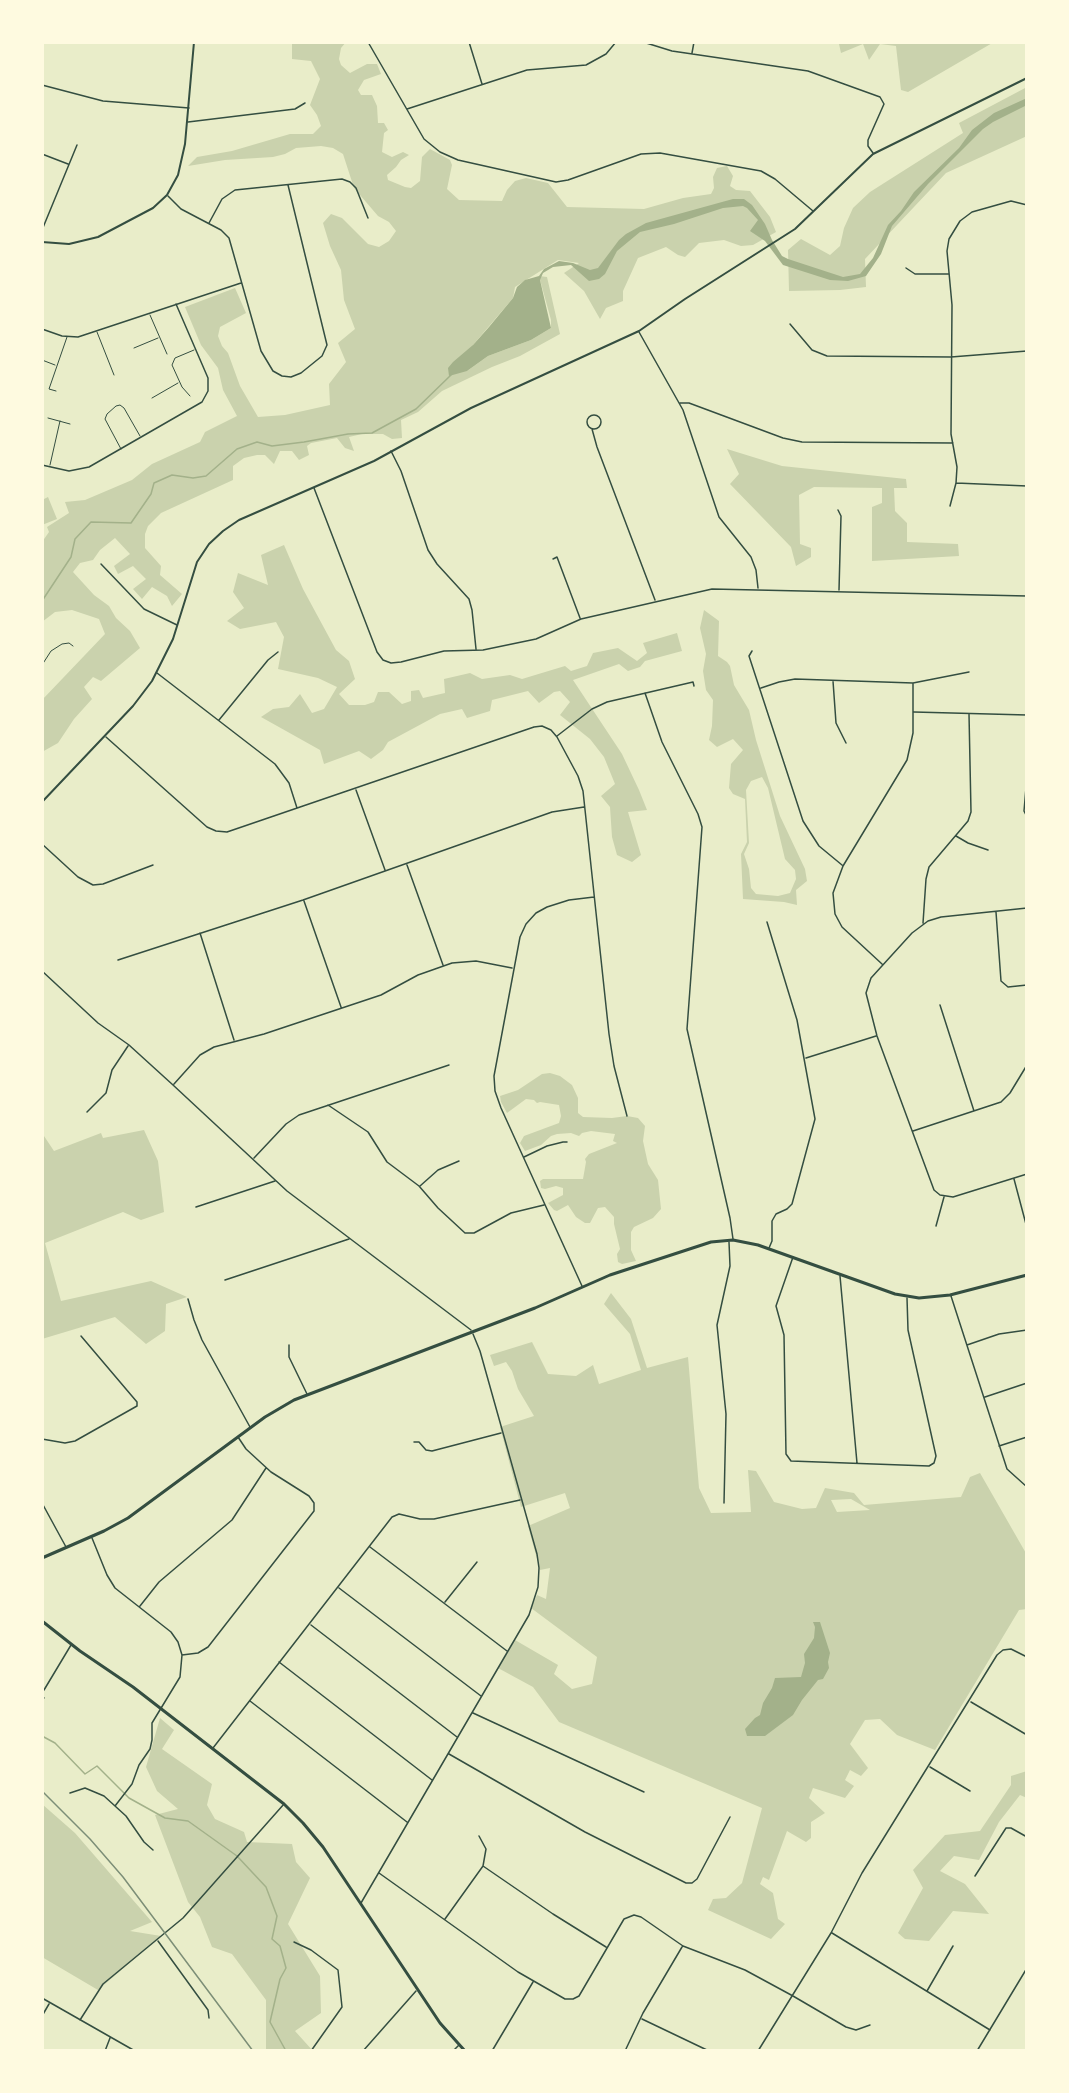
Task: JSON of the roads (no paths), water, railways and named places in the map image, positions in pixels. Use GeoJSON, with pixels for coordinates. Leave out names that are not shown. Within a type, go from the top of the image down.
{"type":"FeatureCollection","features":[{"type":"Feature","properties":{"kind":"main road"},"geometry":{"type":"LineString","coordinates":[[42,1558],[92,1537],[140,1510],[283,1406],[544,1305],[622,1270],[711,1242],[731,1240],[769,1248],[907,1297],[929,1298],[950,1295],[1027,1275]]}},
{"type":"Feature","properties":{"kind":"main road"},"geometry":{"type":"LineString","coordinates":[[42,1621],[284,1804],[319,1842],[440,2024],[465,2051]]}},
{"type":"Feature","properties":{"kind":"street"},"geometry":{"type":"LineString","coordinates":[[42,242],[69,244],[98,237],[153,208],[167,195],[178,175],[188,122],[194,42]]}},
{"type":"Feature","properties":{"kind":"street"},"geometry":{"type":"LineString","coordinates":[[368,42],[418,131],[430,145],[440,152],[466,163],[556,182],[568,180],[641,154],[660,153],[761,171],[775,179],[814,211]]}},
{"type":"Feature","properties":{"kind":"street"},"geometry":{"type":"LineString","coordinates":[[469,42],[483,85]]}},
{"type":"Feature","properties":{"kind":"street"},"geometry":{"type":"LineString","coordinates":[[407,110],[537,68],[569,68],[586,65],[606,54],[616,42]]}},
{"type":"Feature","properties":{"kind":"street"},"geometry":{"type":"LineString","coordinates":[[644,42],[663,50],[808,71],[880,97],[884,104],[868,140],[868,146],[873,154]]}},
{"type":"Feature","properties":{"kind":"street"},"geometry":{"type":"LineString","coordinates":[[692,54],[694,42]]}},
{"type":"Feature","properties":{"kind":"street"},"geometry":{"type":"LineString","coordinates":[[42,802],[141,697],[173,639],[193,573],[204,550],[216,536],[234,522],[314,488],[391,451],[471,408],[639,331],[795,229],[873,154],[1027,78]]}},
{"type":"Feature","properties":{"kind":"street"},"geometry":{"type":"LineString","coordinates":[[42,86],[98,101],[189,108]]}},
{"type":"Feature","properties":{"kind":"street"},"geometry":{"type":"LineString","coordinates":[[188,122],[295,109],[305,103]]}},
{"type":"Feature","properties":{"kind":"street"},"geometry":{"type":"LineString","coordinates":[[42,230],[76,145]]}},
{"type":"Feature","properties":{"kind":"street"},"geometry":{"type":"LineString","coordinates":[[42,154],[69,164]]}},
{"type":"Feature","properties":{"kind":"street"},"geometry":{"type":"LineString","coordinates":[[209,223],[219,202],[230,192],[240,189],[346,180],[356,188],[368,218]]}},
{"type":"Feature","properties":{"kind":"street"},"geometry":{"type":"LineString","coordinates":[[167,195],[182,208],[221,230],[229,238],[261,351],[273,371],[282,376],[296,376],[322,356],[326,349],[326,341],[288,185]]}},
{"type":"Feature","properties":{"kind":"street"},"geometry":{"type":"LineString","coordinates":[[950,506],[956,483],[956,456],[951,434],[948,247],[952,232],[960,221],[979,209],[1005,202],[1027,205]]}},
{"type":"Feature","properties":{"kind":"street"},"geometry":{"type":"LineString","coordinates":[[906,268],[915,274],[950,274]]}},
{"type":"Feature","properties":{"kind":"street"},"geometry":{"type":"LineString","coordinates":[[42,329],[67,337],[78,336],[242,283]]}},
{"type":"Feature","properties":{"kind":"street"},"geometry":{"type":"LineString","coordinates":[[42,465],[65,471],[82,470],[198,405],[206,398],[209,388],[208,378],[176,304]]}},
{"type":"Feature","properties":{"kind":"street"},"geometry":{"type":"LineString","coordinates":[[790,324],[812,350],[822,355],[951,357],[1027,351]]}},
{"type":"Feature","properties":{"kind":"street"},"geometry":{"type":"LineString","coordinates":[[639,331],[680,404],[719,518],[751,556],[756,570],[758,589]]}},
{"type":"Feature","properties":{"kind":"street"},"geometry":{"type":"LineString","coordinates":[[680,404],[689,403],[783,438],[802,442],[953,443]]}},
{"type":"Feature","properties":{"kind":"street"},"geometry":{"type":"LineString","coordinates":[[592,429],[597,429],[601,423],[598,417],[594,416],[587,420],[588,427],[592,429],[656,601]]}},
{"type":"Feature","properties":{"kind":"street"},"geometry":{"type":"LineString","coordinates":[[391,451],[401,471],[428,550],[437,564],[469,600],[476,650]]}},
{"type":"Feature","properties":{"kind":"street"},"geometry":{"type":"LineString","coordinates":[[956,483],[1027,486]]}},
{"type":"Feature","properties":{"kind":"street"},"geometry":{"type":"LineString","coordinates":[[314,488],[379,656],[387,662],[396,663],[444,651],[476,650],[536,639],[581,619],[712,589],[1027,596]]}},
{"type":"Feature","properties":{"kind":"street"},"geometry":{"type":"LineString","coordinates":[[838,510],[841,516],[839,591]]}},
{"type":"Feature","properties":{"kind":"street"},"geometry":{"type":"LineString","coordinates":[[553,559],[557,557],[581,619]]}},
{"type":"Feature","properties":{"kind":"street"},"geometry":{"type":"LineString","coordinates":[[101,564],[144,609],[178,625]]}},
{"type":"Feature","properties":{"kind":"street"},"geometry":{"type":"LineString","coordinates":[[752,651],[749,656],[803,821],[819,846],[843,866]]}},
{"type":"Feature","properties":{"kind":"street"},"geometry":{"type":"LineString","coordinates":[[219,720],[268,660],[278,652]]}},
{"type":"Feature","properties":{"kind":"street"},"geometry":{"type":"LineString","coordinates":[[760,688],[787,680],[913,683],[969,672]]}},
{"type":"Feature","properties":{"kind":"street"},"geometry":{"type":"LineString","coordinates":[[156,673],[281,769],[289,783],[297,809]]}},
{"type":"Feature","properties":{"kind":"street"},"geometry":{"type":"LineString","coordinates":[[832,681],[836,723],[846,743]]}},
{"type":"Feature","properties":{"kind":"street"},"geometry":{"type":"LineString","coordinates":[[557,737],[599,705],[693,682],[694,686]]}},
{"type":"Feature","properties":{"kind":"street"},"geometry":{"type":"LineString","coordinates":[[883,964],[846,932],[838,921],[833,900],[843,866],[907,760],[912,743],[913,683]]}},
{"type":"Feature","properties":{"kind":"street"},"geometry":{"type":"LineString","coordinates":[[645,693],[662,742],[698,814],[702,827],[687,1029],[730,1218],[730,1266],[717,1325],[726,1414],[724,1503]]}},
{"type":"Feature","properties":{"kind":"street"},"geometry":{"type":"LineString","coordinates":[[913,712],[1027,715]]}},
{"type":"Feature","properties":{"kind":"street"},"geometry":{"type":"LineString","coordinates":[[923,924],[929,867],[968,822],[971,812],[969,714]]}},
{"type":"Feature","properties":{"kind":"street"},"geometry":{"type":"LineString","coordinates":[[105,736],[211,829],[222,832],[234,831],[534,727],[547,728],[557,737],[581,783],[610,1042],[627,1116]]}},
{"type":"Feature","properties":{"kind":"street"},"geometry":{"type":"LineString","coordinates":[[1027,776],[1024,811],[1027,817]]}},
{"type":"Feature","properties":{"kind":"street"},"geometry":{"type":"LineString","coordinates":[[356,789],[385,871]]}},
{"type":"Feature","properties":{"kind":"street"},"geometry":{"type":"LineString","coordinates":[[118,960],[303,900],[552,812],[585,807]]}},
{"type":"Feature","properties":{"kind":"street"},"geometry":{"type":"LineString","coordinates":[[956,836],[988,850]]}},
{"type":"Feature","properties":{"kind":"street"},"geometry":{"type":"LineString","coordinates":[[42,844],[78,877],[93,885],[103,884],[153,866]]}},
{"type":"Feature","properties":{"kind":"street"},"geometry":{"type":"LineString","coordinates":[[406,863],[443,966]]}},
{"type":"Feature","properties":{"kind":"street"},"geometry":{"type":"LineString","coordinates":[[582,1287],[523,1158],[497,1098],[494,1084],[523,930],[536,913],[558,903],[595,897]]}},
{"type":"Feature","properties":{"kind":"street"},"geometry":{"type":"LineString","coordinates":[[303,900],[341,1008]]}},
{"type":"Feature","properties":{"kind":"street"},"geometry":{"type":"LineString","coordinates":[[1027,908],[941,917],[923,924],[883,964],[871,978],[867,987],[867,998],[877,1036],[931,1185],[937,1193],[944,1197],[953,1197],[1027,1174]]}},
{"type":"Feature","properties":{"kind":"street"},"geometry":{"type":"LineString","coordinates":[[996,911],[1001,981],[1008,987],[1027,985]]}},
{"type":"Feature","properties":{"kind":"street"},"geometry":{"type":"LineString","coordinates":[[767,922],[797,1020],[815,1112],[814,1127],[792,1204],[777,1214],[772,1221],[772,1241],[769,1248]]}},
{"type":"Feature","properties":{"kind":"street"},"geometry":{"type":"LineString","coordinates":[[200,933],[235,1041]]}},
{"type":"Feature","properties":{"kind":"street"},"geometry":{"type":"LineString","coordinates":[[173,1085],[207,1051],[381,995],[408,979],[443,966],[467,960],[514,969]]}},
{"type":"Feature","properties":{"kind":"street"},"geometry":{"type":"LineString","coordinates":[[42,971],[98,1023],[129,1045],[301,1203],[472,1332],[480,1351],[537,1554],[539,1578],[533,1607],[361,1903]]}},
{"type":"Feature","properties":{"kind":"street"},"geometry":{"type":"LineString","coordinates":[[940,1005],[974,1112]]}},
{"type":"Feature","properties":{"kind":"street"},"geometry":{"type":"LineString","coordinates":[[805,1058],[877,1036]]}},
{"type":"Feature","properties":{"kind":"street"},"geometry":{"type":"LineString","coordinates":[[87,1112],[106,1093],[112,1070],[129,1045]]}},
{"type":"Feature","properties":{"kind":"street"},"geometry":{"type":"LineString","coordinates":[[253,1159],[292,1119],[449,1065]]}},
{"type":"Feature","properties":{"kind":"street"},"geometry":{"type":"LineString","coordinates":[[912,1131],[995,1105],[1006,1098],[1027,1065]]}},
{"type":"Feature","properties":{"kind":"street"},"geometry":{"type":"LineString","coordinates":[[328,1105],[368,1132],[387,1162],[419,1186],[438,1208],[468,1234],[511,1213],[545,1205]]}},
{"type":"Feature","properties":{"kind":"street"},"geometry":{"type":"LineString","coordinates":[[523,1158],[547,1146],[567,1142]]}},
{"type":"Feature","properties":{"kind":"street"},"geometry":{"type":"LineString","coordinates":[[419,1186],[438,1170],[459,1161]]}},
{"type":"Feature","properties":{"kind":"street"},"geometry":{"type":"LineString","coordinates":[[1013,1178],[1027,1228]]}},
{"type":"Feature","properties":{"kind":"street"},"geometry":{"type":"LineString","coordinates":[[196,1207],[276,1181]]}},
{"type":"Feature","properties":{"kind":"street"},"geometry":{"type":"LineString","coordinates":[[936,1226],[944,1197]]}},
{"type":"Feature","properties":{"kind":"street"},"geometry":{"type":"LineString","coordinates":[[225,1280],[350,1238]]}},
{"type":"Feature","properties":{"kind":"street"},"geometry":{"type":"LineString","coordinates":[[794,1257],[776,1306],[784,1335],[786,1454],[794,1461],[929,1466],[934,1463],[936,1456],[908,1330],[907,1297]]}},
{"type":"Feature","properties":{"kind":"street"},"geometry":{"type":"LineString","coordinates":[[840,1274],[857,1464]]}},
{"type":"Feature","properties":{"kind":"street"},"geometry":{"type":"LineString","coordinates":[[950,1295],[1007,1469],[1027,1487]]}},
{"type":"Feature","properties":{"kind":"street"},"geometry":{"type":"LineString","coordinates":[[188,1299],[202,1340],[250,1428]]}},
{"type":"Feature","properties":{"kind":"street"},"geometry":{"type":"LineString","coordinates":[[967,1345],[999,1334],[1027,1330]]}},
{"type":"Feature","properties":{"kind":"street"},"geometry":{"type":"LineString","coordinates":[[42,1439],[65,1443],[75,1441],[137,1406],[138,1402],[81,1336]]}},
{"type":"Feature","properties":{"kind":"street"},"geometry":{"type":"LineString","coordinates":[[289,1345],[289,1356],[308,1395]]}},
{"type":"Feature","properties":{"kind":"street"},"geometry":{"type":"LineString","coordinates":[[984,1398],[1027,1383]]}},
{"type":"Feature","properties":{"kind":"street"},"geometry":{"type":"LineString","coordinates":[[414,1442],[432,1451],[502,1433]]}},
{"type":"Feature","properties":{"kind":"street"},"geometry":{"type":"LineString","coordinates":[[182,1655],[198,1653],[208,1647],[312,1515],[314,1503],[309,1496],[266,1468],[246,1449],[238,1437]]}},
{"type":"Feature","properties":{"kind":"street"},"geometry":{"type":"LineString","coordinates":[[999,1446],[1027,1437]]}},
{"type":"Feature","properties":{"kind":"street"},"geometry":{"type":"LineString","coordinates":[[139,1607],[159,1582],[232,1520],[266,1468]]}},
{"type":"Feature","properties":{"kind":"street"},"geometry":{"type":"LineString","coordinates":[[213,1749],[391,1518],[403,1514],[420,1519],[434,1519],[520,1500]]}},
{"type":"Feature","properties":{"kind":"street"},"geometry":{"type":"LineString","coordinates":[[42,1503],[67,1548]]}},
{"type":"Feature","properties":{"kind":"street"},"geometry":{"type":"LineString","coordinates":[[92,1537],[107,1575],[116,1588],[171,1632],[178,1642],[182,1655],[180,1677],[152,1723],[150,1749],[139,1765],[132,1784],[116,1806]]}},
{"type":"Feature","properties":{"kind":"street"},"geometry":{"type":"LineString","coordinates":[[369,1546],[508,1651]]}},
{"type":"Feature","properties":{"kind":"street"},"geometry":{"type":"LineString","coordinates":[[444,1603],[477,1562]]}},
{"type":"Feature","properties":{"kind":"street"},"geometry":{"type":"LineString","coordinates":[[338,1587],[482,1696]]}},
{"type":"Feature","properties":{"kind":"street"},"geometry":{"type":"LineString","coordinates":[[309,1624],[458,1738]]}},
{"type":"Feature","properties":{"kind":"street"},"geometry":{"type":"LineString","coordinates":[[44,1690],[71,1644]]}},
{"type":"Feature","properties":{"kind":"street"},"geometry":{"type":"LineString","coordinates":[[758,2051],[831,1933],[862,1873],[997,1655],[1005,1650],[1015,1650],[1027,1657]]}},
{"type":"Feature","properties":{"kind":"street"},"geometry":{"type":"LineString","coordinates":[[279,1662],[432,1781]]}},
{"type":"Feature","properties":{"kind":"street"},"geometry":{"type":"LineString","coordinates":[[250,1701],[408,1822]]}},
{"type":"Feature","properties":{"kind":"street"},"geometry":{"type":"LineString","coordinates":[[970,1702],[1027,1735]]}},
{"type":"Feature","properties":{"kind":"street"},"geometry":{"type":"LineString","coordinates":[[472,1713],[644,1792]]}},
{"type":"Feature","properties":{"kind":"street"},"geometry":{"type":"LineString","coordinates":[[448,1753],[585,1832],[686,1883],[692,1883],[697,1879],[730,1817]]}},
{"type":"Feature","properties":{"kind":"street"},"geometry":{"type":"LineString","coordinates":[[929,1767],[970,1791]]}},
{"type":"Feature","properties":{"kind":"street"},"geometry":{"type":"LineString","coordinates":[[70,1793],[80,1788],[89,1789],[104,1796],[126,1816],[144,1842],[153,1850]]}},
{"type":"Feature","properties":{"kind":"street"},"geometry":{"type":"LineString","coordinates":[[80,2020],[103,1984],[183,1918],[284,1804]]}},
{"type":"Feature","properties":{"kind":"street"},"geometry":{"type":"LineString","coordinates":[[975,1876],[1004,1830],[1009,1828],[1027,1837]]}},
{"type":"Feature","properties":{"kind":"street"},"geometry":{"type":"LineString","coordinates":[[444,1920],[483,1866],[486,1849],[479,1836]]}},
{"type":"Feature","properties":{"kind":"street"},"geometry":{"type":"LineString","coordinates":[[483,1866],[606,1948]]}},
{"type":"Feature","properties":{"kind":"street"},"geometry":{"type":"LineString","coordinates":[[378,1873],[533,1982],[564,1999],[576,1998],[582,1992],[624,1919],[634,1915],[641,1917],[683,1946],[745,1970],[846,2028],[856,2030],[870,2025]]}},
{"type":"Feature","properties":{"kind":"street"},"geometry":{"type":"LineString","coordinates":[[831,1933],[990,2030]]}},
{"type":"Feature","properties":{"kind":"street"},"geometry":{"type":"LineString","coordinates":[[158,1940],[208,2010],[209,2018]]}},
{"type":"Feature","properties":{"kind":"street"},"geometry":{"type":"LineString","coordinates":[[294,1942],[311,1950],[338,1970],[342,2007],[311,2050]]}},
{"type":"Feature","properties":{"kind":"street"},"geometry":{"type":"LineString","coordinates":[[625,2051],[640,2018],[683,1946]]}},
{"type":"Feature","properties":{"kind":"street"},"geometry":{"type":"LineString","coordinates":[[927,1992],[952,1946]]}},
{"type":"Feature","properties":{"kind":"street"},"geometry":{"type":"LineString","coordinates":[[977,2051],[1027,1968]]}},
{"type":"Feature","properties":{"kind":"street"},"geometry":{"type":"LineString","coordinates":[[492,2051],[533,1982]]}},
{"type":"Feature","properties":{"kind":"street"},"geometry":{"type":"LineString","coordinates":[[363,2051],[418,1989]]}},
{"type":"Feature","properties":{"kind":"street"},"geometry":{"type":"LineString","coordinates":[[42,1998],[135,2051]]}},
{"type":"Feature","properties":{"kind":"street"},"geometry":{"type":"LineString","coordinates":[[42,2016],[50,2002]]}},
{"type":"Feature","properties":{"kind":"street"},"geometry":{"type":"LineString","coordinates":[[640,2018],[709,2051]]}},
{"type":"Feature","properties":{"kind":"street"},"geometry":{"type":"LineString","coordinates":[[105,2051],[111,2037]]}},
{"type":"Feature","properties":{"kind":"street"},"geometry":{"type":"LineString","coordinates":[[453,2051],[459,2045]]}},
{"type":"Feature","properties":{"kind":"lane"},"geometry":{"type":"LineString","coordinates":[[149,313],[166,354]]}},
{"type":"Feature","properties":{"kind":"lane"},"geometry":{"type":"LineString","coordinates":[[96,330],[114,375]]}},
{"type":"Feature","properties":{"kind":"lane"},"geometry":{"type":"LineString","coordinates":[[56,391],[49,389],[67,337]]}},
{"type":"Feature","properties":{"kind":"lane"},"geometry":{"type":"LineString","coordinates":[[134,348],[159,338]]}},
{"type":"Feature","properties":{"kind":"lane"},"geometry":{"type":"LineString","coordinates":[[190,396],[172,368],[172,362],[196,349]]}},
{"type":"Feature","properties":{"kind":"lane"},"geometry":{"type":"LineString","coordinates":[[42,360],[57,365]]}},
{"type":"Feature","properties":{"kind":"lane"},"geometry":{"type":"LineString","coordinates":[[152,398],[180,382]]}},
{"type":"Feature","properties":{"kind":"lane"},"geometry":{"type":"LineString","coordinates":[[121,449],[105,419],[116,406],[120,405],[124,408],[141,437]]}},
{"type":"Feature","properties":{"kind":"lane"},"geometry":{"type":"LineString","coordinates":[[48,418],[70,423]]}},
{"type":"Feature","properties":{"kind":"lane"},"geometry":{"type":"LineString","coordinates":[[49,467],[60,421]]}},
{"type":"Feature","properties":{"kind":"lane"},"geometry":{"type":"LineString","coordinates":[[42,666],[51,651],[62,644],[69,643],[74,646]]}},
{"type":"Feature","properties":{"kind":"waterway"},"geometry":{"type":"LineString","coordinates":[[42,601],[71,557],[75,539],[91,522],[131,523],[151,494],[154,483],[172,475],[193,478],[206,476],[237,449],[257,442],[272,446],[348,434],[372,433],[416,409],[451,375]]}},
{"type":"Feature","properties":{"kind":"waterway"},"geometry":{"type":"LineString","coordinates":[[42,1736],[55,1743],[85,1774],[97,1766],[129,1798],[165,1818],[188,1821],[237,1856],[266,1887],[277,1916],[272,1939],[280,1946],[286,1968],[280,1979],[270,2022],[286,2051]]}},
{"type":"Feature","properties":{"kind":"railway"},"geometry":{"type":"LineString","coordinates":[[42,1791],[90,1839],[123,1877],[253,2051]]}}]}
